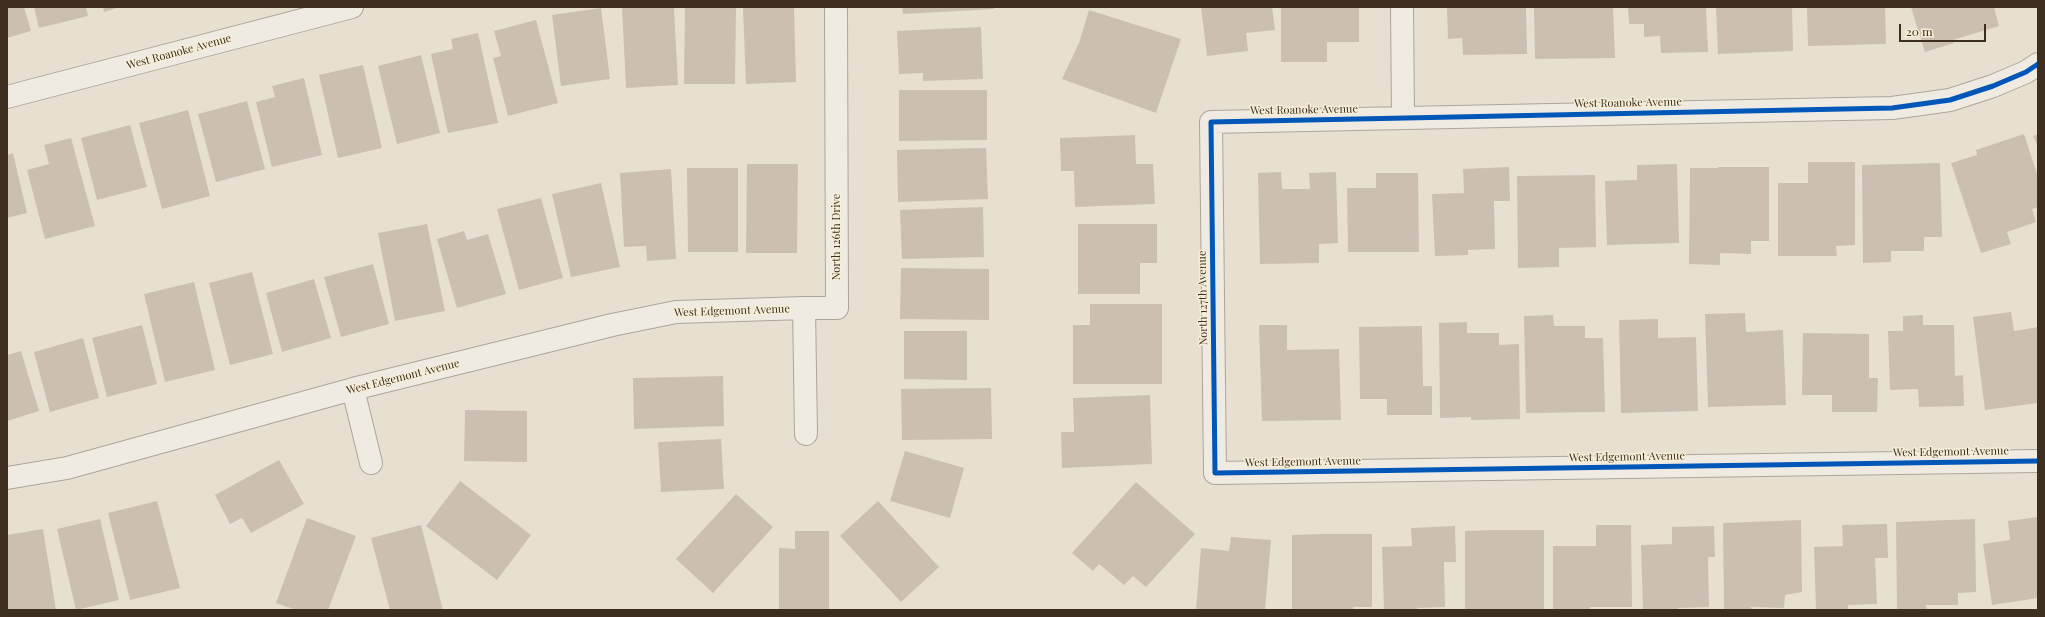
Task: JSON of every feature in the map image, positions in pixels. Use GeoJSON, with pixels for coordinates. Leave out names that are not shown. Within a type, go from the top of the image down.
{"type":"FeatureCollection","features":[{"type":"Feature","properties":{"kind":"street","name":"West Roanoke Avenue"},"geometry":{"type":"LineString","coordinates":[[7,97],[352,7]]}},
{"type":"Feature","properties":{"kind":"street","name":"North 126th Drive"},"geometry":{"type":"LineString","coordinates":[[804,308],[837,308],[836,7]]}},
{"type":"Feature","properties":{"kind":"street"},"geometry":{"type":"LineString","coordinates":[[1402,7],[1403,117]]}},
{"type":"Feature","properties":{"kind":"street","name":"West Roanoke Avenue"},"geometry":{"type":"LineString","coordinates":[[1211,122],[1892,108],[1950,100],[1993,86],[2026,72],[2038,64]]}},
{"type":"Feature","properties":{"kind":"street","name":"North 127th Avenue"},"geometry":{"type":"LineString","coordinates":[[1211,122],[1215,473]]}},
{"type":"Feature","properties":{"kind":"street","name":"West Edgemont Avenue"},"geometry":{"type":"LineString","coordinates":[[7,478],[67,468],[353,390],[612,326],[676,312],[804,308]]}},
{"type":"Feature","properties":{"kind":"street"},"geometry":{"type":"LineString","coordinates":[[804,308],[806,434]]}},
{"type":"Feature","properties":{"kind":"street"},"geometry":{"type":"LineString","coordinates":[[353,390],[371,463]]}},
{"type":"Feature","properties":{"kind":"street","name":"West Edgemont Avenue"},"geometry":{"type":"LineString","coordinates":[[1215,473],[2038,461]]}},
{"type":"Feature","properties":{"kind":"building"},"geometry":{"type":"Polygon","coordinates":[[[7,7],[24,7],[31,31],[7,38],[7,7]]]}},
{"type":"Feature","properties":{"kind":"building"},"geometry":{"type":"Polygon","coordinates":[[[34,7],[86,7],[88,16],[39,28],[34,7]]]}},
{"type":"Feature","properties":{"kind":"building"},"geometry":{"type":"Polygon","coordinates":[[[103,7],[120,7],[104,12],[103,7]]]}},
{"type":"Feature","properties":{"kind":"building"},"geometry":{"type":"Polygon","coordinates":[[[622,7],[674,7],[678,85],[626,88],[622,7]]]}},
{"type":"Feature","properties":{"kind":"building"},"geometry":{"type":"Polygon","coordinates":[[[685,7],[736,7],[735,84],[684,84],[685,7]]]}},
{"type":"Feature","properties":{"kind":"building"},"geometry":{"type":"Polygon","coordinates":[[[743,7],[794,7],[796,82],[746,84],[743,7]]]}},
{"type":"Feature","properties":{"kind":"building"},"geometry":{"type":"Polygon","coordinates":[[[902,7],[994,7],[994,9],[903,14],[902,7]]]}},
{"type":"Feature","properties":{"kind":"building"},"geometry":{"type":"Polygon","coordinates":[[[1201,7],[1272,7],[1275,30],[1246,33],[1248,51],[1207,56],[1201,7]]]}},
{"type":"Feature","properties":{"kind":"building"},"geometry":{"type":"Polygon","coordinates":[[[1281,7],[1359,7],[1359,42],[1327,42],[1327,62],[1281,62],[1281,7]]]}},
{"type":"Feature","properties":{"kind":"building"},"geometry":{"type":"Polygon","coordinates":[[[1447,7],[1526,7],[1527,54],[1463,55],[1462,38],[1448,39],[1447,7]]]}},
{"type":"Feature","properties":{"kind":"building"},"geometry":{"type":"Polygon","coordinates":[[[1534,7],[1613,7],[1615,58],[1535,59],[1534,7]]]}},
{"type":"Feature","properties":{"kind":"building"},"geometry":{"type":"Polygon","coordinates":[[[1628,7],[1706,7],[1708,52],[1661,53],[1660,36],[1644,37],[1644,24],[1629,24],[1628,7]]]}},
{"type":"Feature","properties":{"kind":"building"},"geometry":{"type":"Polygon","coordinates":[[[1716,7],[1792,7],[1793,51],[1718,54],[1716,7]]]}},
{"type":"Feature","properties":{"kind":"building"},"geometry":{"type":"Polygon","coordinates":[[[1807,7],[1885,7],[1886,44],[1808,46],[1807,7]]]}},
{"type":"Feature","properties":{"kind":"building"},"geometry":{"type":"Polygon","coordinates":[[[1911,7],[1994,7],[1999,26],[1953,40],[1954,43],[1925,52],[1911,7]]]}},
{"type":"Feature","properties":{"kind":"building"},"geometry":{"type":"Polygon","coordinates":[[[601,8],[610,79],[561,86],[552,15],[601,8]]]}},
{"type":"Feature","properties":{"kind":"building"},"geometry":{"type":"Polygon","coordinates":[[[1089,10],[1181,39],[1156,113],[1062,79],[1079,43],[1089,10]]]}},
{"type":"Feature","properties":{"kind":"building"},"geometry":{"type":"Polygon","coordinates":[[[536,20],[558,103],[508,116],[493,58],[501,56],[494,31],[536,20]]]}},
{"type":"Feature","properties":{"kind":"building"},"geometry":{"type":"Polygon","coordinates":[[[981,27],[983,79],[923,81],[923,73],[899,74],[897,31],[981,27]]]}},
{"type":"Feature","properties":{"kind":"building"},"geometry":{"type":"Polygon","coordinates":[[[478,33],[498,123],[448,133],[431,54],[453,49],[451,39],[478,33]]]}},
{"type":"Feature","properties":{"kind":"building"},"geometry":{"type":"Polygon","coordinates":[[[421,55],[440,133],[397,144],[378,66],[421,55]]]}},
{"type":"Feature","properties":{"kind":"building"},"geometry":{"type":"Polygon","coordinates":[[[363,65],[382,148],[338,158],[319,75],[363,65]]]}},
{"type":"Feature","properties":{"kind":"building"},"geometry":{"type":"Polygon","coordinates":[[[304,78],[322,155],[272,167],[256,102],[275,97],[272,86],[304,78]]]}},
{"type":"Feature","properties":{"kind":"building"},"geometry":{"type":"Polygon","coordinates":[[[899,90],[987,90],[987,140],[899,141],[899,90]]]}},
{"type":"Feature","properties":{"kind":"building"},"geometry":{"type":"Polygon","coordinates":[[[247,101],[265,169],[216,182],[198,114],[247,101]]]}},
{"type":"Feature","properties":{"kind":"building"},"geometry":{"type":"Polygon","coordinates":[[[188,110],[210,196],[162,209],[139,123],[188,110]]]}},
{"type":"Feature","properties":{"kind":"building"},"geometry":{"type":"Polygon","coordinates":[[[130,125],[147,187],[97,200],[81,138],[130,125]]]}},
{"type":"Feature","properties":{"kind":"building"},"geometry":{"type":"Polygon","coordinates":[[[2024,134],[2038,177],[2038,207],[2032,209],[2036,222],[2007,232],[2011,244],[1981,253],[1951,163],[1977,155],[1976,150],[2024,134]]]}},
{"type":"Feature","properties":{"kind":"building"},"geometry":{"type":"Polygon","coordinates":[[[2038,134],[2038,147],[2033,136],[2038,134]]]}},
{"type":"Feature","properties":{"kind":"building"},"geometry":{"type":"Polygon","coordinates":[[[1135,135],[1136,164],[1153,164],[1155,204],[1075,207],[1074,171],[1061,171],[1060,138],[1135,135]]]}},
{"type":"Feature","properties":{"kind":"building"},"geometry":{"type":"Polygon","coordinates":[[[71,138],[95,226],[45,239],[27,170],[49,164],[44,145],[71,138]]]}},
{"type":"Feature","properties":{"kind":"building"},"geometry":{"type":"Polygon","coordinates":[[[986,148],[988,199],[898,202],[897,150],[986,148]]]}},
{"type":"Feature","properties":{"kind":"building"},"geometry":{"type":"Polygon","coordinates":[[[13,153],[27,213],[7,218],[7,155],[13,153]]]}},
{"type":"Feature","properties":{"kind":"building"},"geometry":{"type":"Polygon","coordinates":[[[1808,162],[1855,162],[1855,245],[1836,246],[1837,256],[1778,256],[1778,183],[1808,183],[1808,162]]]}},
{"type":"Feature","properties":{"kind":"building"},"geometry":{"type":"Polygon","coordinates":[[[1940,163],[1942,237],[1924,237],[1924,251],[1891,251],[1891,262],[1863,263],[1862,165],[1940,163]]]}},
{"type":"Feature","properties":{"kind":"building"},"geometry":{"type":"Polygon","coordinates":[[[747,164],[798,164],[797,253],[746,253],[747,164]]]}},
{"type":"Feature","properties":{"kind":"building"},"geometry":{"type":"Polygon","coordinates":[[[1677,164],[1679,243],[1607,245],[1605,181],[1637,180],[1637,165],[1677,164]]]}},
{"type":"Feature","properties":{"kind":"building"},"geometry":{"type":"Polygon","coordinates":[[[1509,167],[1510,201],[1494,201],[1495,249],[1468,250],[1468,255],[1435,256],[1432,194],[1464,193],[1463,169],[1509,167]]]}},
{"type":"Feature","properties":{"kind":"building"},"geometry":{"type":"Polygon","coordinates":[[[1769,167],[1769,241],[1751,241],[1751,254],[1720,253],[1720,265],[1689,264],[1690,168],[1769,167]]]}},
{"type":"Feature","properties":{"kind":"building"},"geometry":{"type":"Polygon","coordinates":[[[687,168],[738,168],[738,252],[688,252],[687,168]]]}},
{"type":"Feature","properties":{"kind":"building"},"geometry":{"type":"Polygon","coordinates":[[[671,169],[676,259],[647,261],[646,246],[624,247],[620,173],[671,169]]]}},
{"type":"Feature","properties":{"kind":"building"},"geometry":{"type":"Polygon","coordinates":[[[1281,172],[1282,189],[1310,189],[1309,173],[1336,172],[1338,243],[1319,244],[1319,263],[1260,264],[1258,173],[1281,172]]]}},
{"type":"Feature","properties":{"kind":"building"},"geometry":{"type":"Polygon","coordinates":[[[1376,173],[1418,173],[1419,252],[1348,252],[1347,188],[1376,188],[1376,173]]]}},
{"type":"Feature","properties":{"kind":"building"},"geometry":{"type":"Polygon","coordinates":[[[1595,175],[1596,247],[1559,248],[1559,267],[1518,268],[1517,176],[1595,175]]]}},
{"type":"Feature","properties":{"kind":"building"},"geometry":{"type":"Polygon","coordinates":[[[601,183],[620,267],[571,277],[552,194],[601,183]]]}},
{"type":"Feature","properties":{"kind":"building"},"geometry":{"type":"Polygon","coordinates":[[[541,198],[563,278],[519,290],[497,209],[541,198]]]}},
{"type":"Feature","properties":{"kind":"building"},"geometry":{"type":"Polygon","coordinates":[[[983,207],[984,257],[902,259],[900,210],[983,207]]]}},
{"type":"Feature","properties":{"kind":"building"},"geometry":{"type":"Polygon","coordinates":[[[427,224],[445,311],[395,321],[378,233],[427,224]]]}},
{"type":"Feature","properties":{"kind":"building"},"geometry":{"type":"Polygon","coordinates":[[[1078,224],[1157,224],[1157,263],[1140,263],[1140,294],[1078,294],[1078,224]]]}},
{"type":"Feature","properties":{"kind":"building"},"geometry":{"type":"Polygon","coordinates":[[[464,231],[467,240],[488,234],[506,294],[457,308],[437,239],[464,231]]]}},
{"type":"Feature","properties":{"kind":"building"},"geometry":{"type":"Polygon","coordinates":[[[373,264],[389,324],[341,337],[324,277],[373,264]]]}},
{"type":"Feature","properties":{"kind":"building"},"geometry":{"type":"Polygon","coordinates":[[[901,268],[989,269],[989,320],[900,319],[901,268]]]}},
{"type":"Feature","properties":{"kind":"building"},"geometry":{"type":"Polygon","coordinates":[[[252,272],[273,354],[230,365],[209,283],[252,272]]]}},
{"type":"Feature","properties":{"kind":"building"},"geometry":{"type":"Polygon","coordinates":[[[314,279],[331,338],[282,352],[266,293],[314,279]]]}},
{"type":"Feature","properties":{"kind":"building"},"geometry":{"type":"Polygon","coordinates":[[[194,282],[215,370],[165,382],[144,294],[194,282]]]}},
{"type":"Feature","properties":{"kind":"building"},"geometry":{"type":"Polygon","coordinates":[[[1090,304],[1162,304],[1162,384],[1073,384],[1073,325],[1090,325],[1090,304]]]}},
{"type":"Feature","properties":{"kind":"building"},"geometry":{"type":"Polygon","coordinates":[[[2011,312],[2014,331],[2038,327],[2038,403],[1985,410],[1973,317],[2011,312]]]}},
{"type":"Feature","properties":{"kind":"building"},"geometry":{"type":"Polygon","coordinates":[[[1745,313],[1746,332],[1783,330],[1786,405],[1708,407],[1705,314],[1745,313]]]}},
{"type":"Feature","properties":{"kind":"building"},"geometry":{"type":"Polygon","coordinates":[[[1553,315],[1554,326],[1585,326],[1585,338],[1603,338],[1605,412],[1526,413],[1524,316],[1553,315]]]}},
{"type":"Feature","properties":{"kind":"building"},"geometry":{"type":"Polygon","coordinates":[[[1923,315],[1923,325],[1954,325],[1955,376],[1963,375],[1964,406],[1919,407],[1918,389],[1890,390],[1888,331],[1903,331],[1903,316],[1923,315]]]}},
{"type":"Feature","properties":{"kind":"building"},"geometry":{"type":"Polygon","coordinates":[[[1658,319],[1658,338],[1696,337],[1698,411],[1621,413],[1619,320],[1658,319]]]}},
{"type":"Feature","properties":{"kind":"building"},"geometry":{"type":"Polygon","coordinates":[[[1467,322],[1467,333],[1499,333],[1499,345],[1519,344],[1520,419],[1471,420],[1471,417],[1440,418],[1439,323],[1467,322]]]}},
{"type":"Feature","properties":{"kind":"building"},"geometry":{"type":"Polygon","coordinates":[[[142,325],[157,384],[107,397],[92,338],[142,325]]]}},
{"type":"Feature","properties":{"kind":"building"},"geometry":{"type":"Polygon","coordinates":[[[1259,325],[1287,325],[1287,350],[1339,349],[1341,420],[1262,421],[1259,325]]]}},
{"type":"Feature","properties":{"kind":"building"},"geometry":{"type":"Polygon","coordinates":[[[1422,326],[1423,386],[1432,386],[1432,415],[1387,415],[1387,399],[1360,399],[1359,327],[1422,326]]]}},
{"type":"Feature","properties":{"kind":"building"},"geometry":{"type":"Polygon","coordinates":[[[904,331],[967,331],[967,380],[904,379],[904,331]]]}},
{"type":"Feature","properties":{"kind":"building"},"geometry":{"type":"Polygon","coordinates":[[[1803,333],[1869,334],[1869,378],[1878,378],[1877,412],[1832,412],[1832,395],[1802,395],[1803,333]]]}},
{"type":"Feature","properties":{"kind":"building"},"geometry":{"type":"Polygon","coordinates":[[[83,338],[99,398],[50,412],[34,352],[83,338]]]}},
{"type":"Feature","properties":{"kind":"building"},"geometry":{"type":"Polygon","coordinates":[[[21,351],[39,411],[7,421],[7,355],[21,351]]]}},
{"type":"Feature","properties":{"kind":"building"},"geometry":{"type":"Polygon","coordinates":[[[723,376],[724,426],[634,429],[633,378],[723,376]]]}},
{"type":"Feature","properties":{"kind":"building"},"geometry":{"type":"Polygon","coordinates":[[[991,388],[992,439],[902,440],[901,389],[991,388]]]}},
{"type":"Feature","properties":{"kind":"building"},"geometry":{"type":"Polygon","coordinates":[[[1150,395],[1152,464],[1062,468],[1061,432],[1074,432],[1073,398],[1150,395]]]}},
{"type":"Feature","properties":{"kind":"building"},"geometry":{"type":"Polygon","coordinates":[[[465,410],[527,411],[527,462],[464,461],[465,410]]]}},
{"type":"Feature","properties":{"kind":"building"},"geometry":{"type":"Polygon","coordinates":[[[721,439],[724,489],[661,492],[658,442],[721,439]]]}},
{"type":"Feature","properties":{"kind":"building"},"geometry":{"type":"Polygon","coordinates":[[[905,451],[964,468],[950,518],[890,501],[905,451]]]}},
{"type":"Feature","properties":{"kind":"building"},"geometry":{"type":"Polygon","coordinates":[[[279,460],[304,504],[251,533],[242,518],[230,524],[215,495],[279,460]]]}},
{"type":"Feature","properties":{"kind":"building"},"geometry":{"type":"Polygon","coordinates":[[[460,481],[531,535],[497,580],[426,526],[460,481]]]}},
{"type":"Feature","properties":{"kind":"building"},"geometry":{"type":"Polygon","coordinates":[[[1136,482],[1195,534],[1146,587],[1133,576],[1124,585],[1099,564],[1093,571],[1072,553],[1136,482]]]}},
{"type":"Feature","properties":{"kind":"building"},"geometry":{"type":"Polygon","coordinates":[[[736,494],[773,527],[713,593],[676,559],[736,494]]]}},
{"type":"Feature","properties":{"kind":"building"},"geometry":{"type":"Polygon","coordinates":[[[157,501],[180,588],[130,600],[108,513],[157,501]]]}},
{"type":"Feature","properties":{"kind":"building"},"geometry":{"type":"Polygon","coordinates":[[[878,501],[939,567],[901,602],[840,536],[878,501]]]}},
{"type":"Feature","properties":{"kind":"building"},"geometry":{"type":"Polygon","coordinates":[[[2038,517],[2038,598],[1992,605],[1983,544],[2010,540],[2008,521],[2038,517]]]}},
{"type":"Feature","properties":{"kind":"building"},"geometry":{"type":"Polygon","coordinates":[[[307,518],[356,536],[328,610],[296,610],[276,603],[307,518]]]}},
{"type":"Feature","properties":{"kind":"building"},"geometry":{"type":"Polygon","coordinates":[[[100,519],[119,600],[76,610],[57,529],[100,519]]]}},
{"type":"Feature","properties":{"kind":"building"},"geometry":{"type":"Polygon","coordinates":[[[1975,519],[1976,592],[1958,593],[1958,605],[1926,605],[1927,610],[1897,610],[1896,522],[1975,519]]]}},
{"type":"Feature","properties":{"kind":"building"},"geometry":{"type":"Polygon","coordinates":[[[1801,520],[1802,592],[1785,595],[1784,608],[1751,607],[1752,610],[1724,610],[1723,523],[1801,520]]]}},
{"type":"Feature","properties":{"kind":"building"},"geometry":{"type":"Polygon","coordinates":[[[1887,524],[1888,558],[1875,558],[1877,604],[1848,605],[1848,610],[1816,610],[1814,547],[1843,546],[1842,525],[1887,524]]]}},
{"type":"Feature","properties":{"kind":"building"},"geometry":{"type":"Polygon","coordinates":[[[421,525],[443,610],[390,610],[371,538],[421,525]]]}},
{"type":"Feature","properties":{"kind":"building"},"geometry":{"type":"Polygon","coordinates":[[[1596,525],[1631,525],[1632,607],[1590,607],[1590,610],[1553,610],[1553,546],[1596,546],[1596,525]]]}},
{"type":"Feature","properties":{"kind":"building"},"geometry":{"type":"Polygon","coordinates":[[[1455,526],[1456,562],[1444,562],[1445,607],[1417,608],[1417,610],[1384,610],[1382,547],[1412,546],[1411,528],[1455,526]]]}},
{"type":"Feature","properties":{"kind":"building"},"geometry":{"type":"Polygon","coordinates":[[[1714,526],[1715,557],[1708,557],[1709,607],[1678,608],[1678,610],[1643,610],[1641,545],[1672,544],[1672,527],[1714,526]]]}},
{"type":"Feature","properties":{"kind":"building"},"geometry":{"type":"Polygon","coordinates":[[[43,529],[56,610],[7,610],[7,535],[43,529]]]}},
{"type":"Feature","properties":{"kind":"building"},"geometry":{"type":"Polygon","coordinates":[[[1544,530],[1544,610],[1465,610],[1465,531],[1544,530]]]}},
{"type":"Feature","properties":{"kind":"building"},"geometry":{"type":"Polygon","coordinates":[[[795,531],[829,531],[829,610],[779,610],[779,548],[795,549],[795,531]]]}},
{"type":"Feature","properties":{"kind":"building"},"geometry":{"type":"Polygon","coordinates":[[[1372,534],[1372,607],[1353,607],[1353,610],[1292,610],[1292,535],[1372,534]]]}},
{"type":"Feature","properties":{"kind":"building"},"geometry":{"type":"Polygon","coordinates":[[[1231,537],[1271,540],[1265,610],[1196,610],[1201,548],[1229,551],[1231,537]]]}},
{"type":"Feature","properties":{"kind":"cycle path"},"geometry":{"type":"LineString","coordinates":[[2038,64],[2026,72],[1993,86],[1950,100],[1892,108],[1211,122],[1215,473],[2038,461]]}}]}
